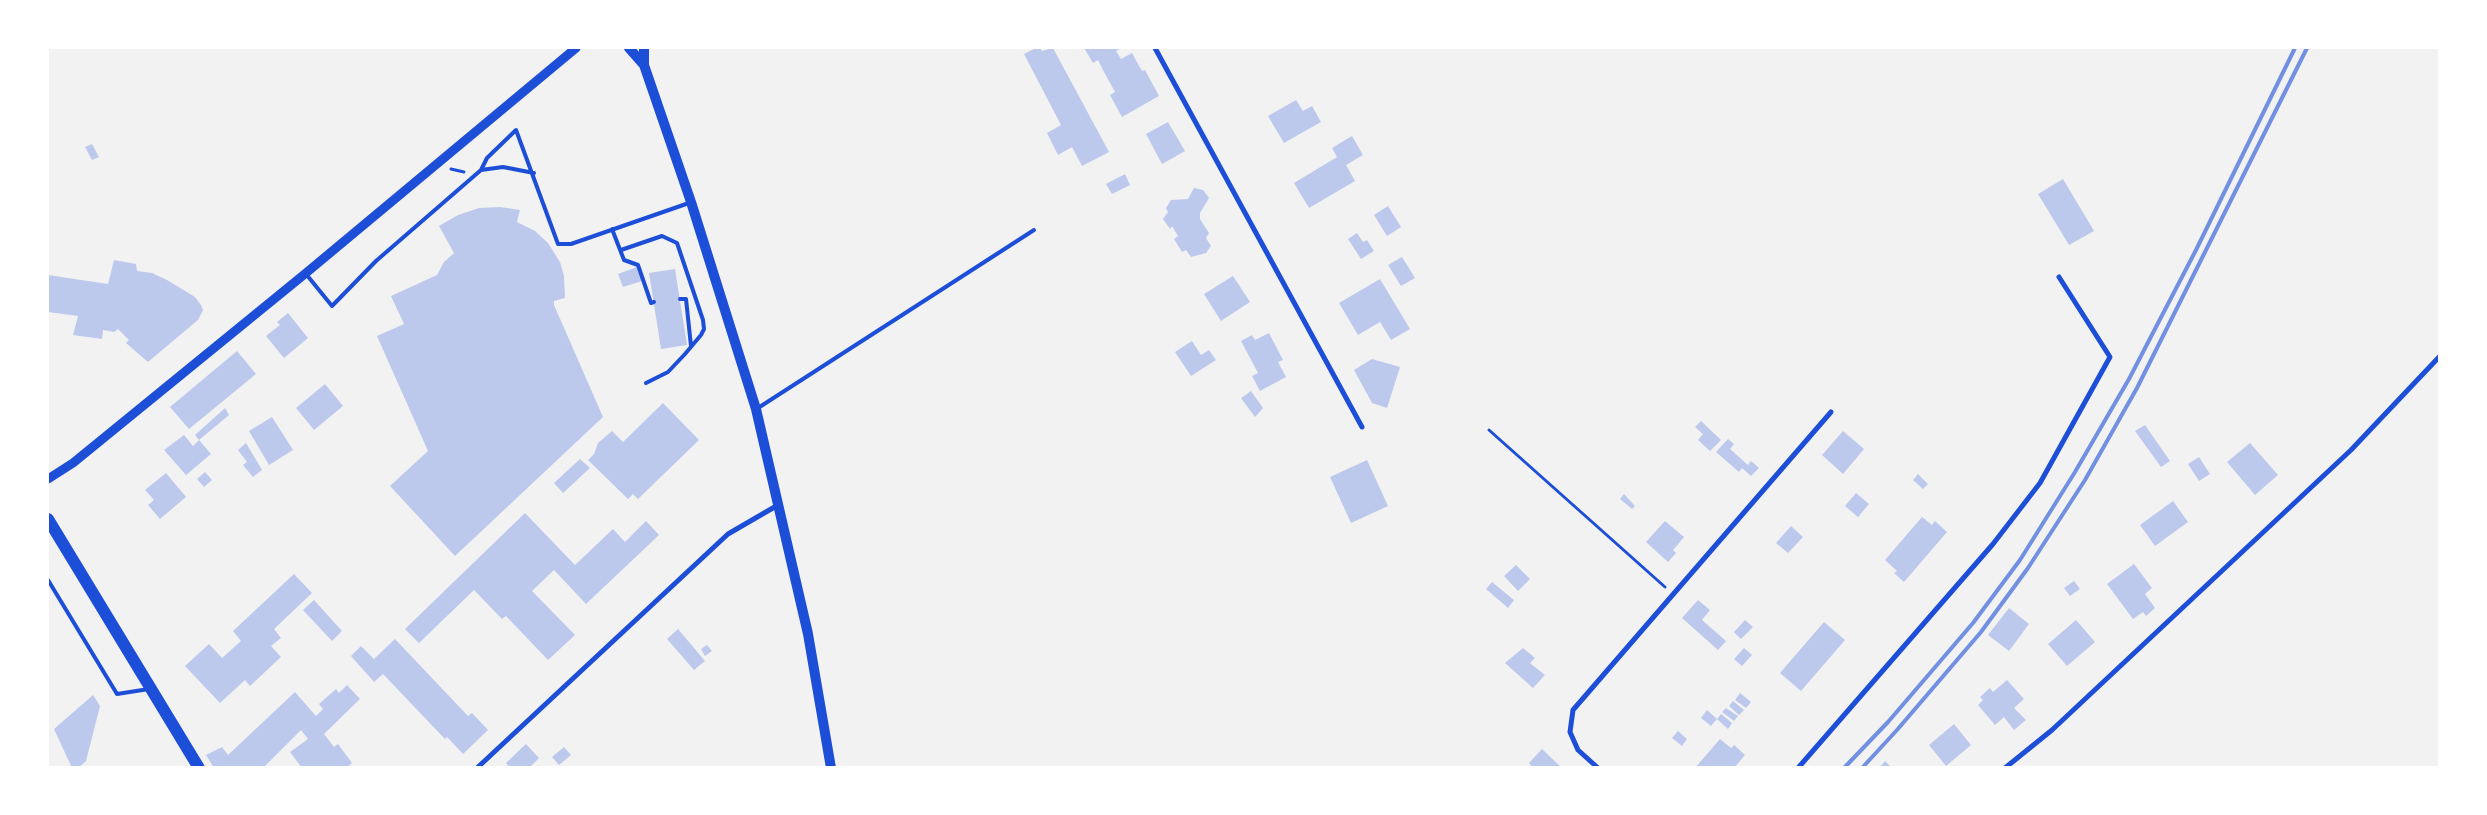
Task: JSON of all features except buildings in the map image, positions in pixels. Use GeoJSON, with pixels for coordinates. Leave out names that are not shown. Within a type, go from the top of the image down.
{"type":"FeatureCollection","features":[{"type":"Feature","properties":{"kind":"main road"},"geometry":{"type":"LineString","coordinates":[[629,48],[644,65]]}},
{"type":"Feature","properties":{"kind":"main road"},"geometry":{"type":"LineString","coordinates":[[644,48],[644,65],[691,202],[756,409],[808,634],[831,768]]}},
{"type":"Feature","properties":{"kind":"main road"},"geometry":{"type":"LineString","coordinates":[[48,519],[199,768]]}},
{"type":"Feature","properties":{"kind":"street"},"geometry":{"type":"LineString","coordinates":[[48,478],[73,463],[306,273],[576,48]]}},
{"type":"Feature","properties":{"kind":"street"},"geometry":{"type":"LineString","coordinates":[[1155,48],[1362,428]]}},
{"type":"Feature","properties":{"kind":"street"},"geometry":{"type":"LineString","coordinates":[[1798,768],[1993,544],[2040,484],[2110,356],[2059,277]]}},
{"type":"Feature","properties":{"kind":"street"},"geometry":{"type":"LineString","coordinates":[[2006,768],[2052,730],[2351,450],[2440,356]]}},
{"type":"Feature","properties":{"kind":"street"},"geometry":{"type":"LineString","coordinates":[[1598,768],[1578,750],[1570,732],[1573,710],[1831,412]]}},
{"type":"Feature","properties":{"kind":"street"},"geometry":{"type":"LineString","coordinates":[[477,768],[728,534],[778,505]]}},
{"type":"Feature","properties":{"kind":"lane"},"geometry":{"type":"LineString","coordinates":[[306,273],[332,306],[376,261],[481,170],[487,158],[516,130],[534,173],[558,244],[571,244],[691,202]]}},
{"type":"Feature","properties":{"kind":"lane"},"geometry":{"type":"LineString","coordinates":[[481,170],[503,167],[534,173]]}},
{"type":"Feature","properties":{"kind":"lane"},"geometry":{"type":"LineString","coordinates":[[612,229],[624,260],[638,265],[651,303],[654,302]]}},
{"type":"Feature","properties":{"kind":"lane"},"geometry":{"type":"LineString","coordinates":[[756,409],[1034,230]]}},
{"type":"Feature","properties":{"kind":"lane"},"geometry":{"type":"LineString","coordinates":[[621,250],[662,236],[677,243],[703,320],[704,329],[668,372],[646,383]]}},
{"type":"Feature","properties":{"kind":"lane"},"geometry":{"type":"LineString","coordinates":[[680,299],[686,298],[691,346]]}},
{"type":"Feature","properties":{"kind":"lane"},"geometry":{"type":"LineString","coordinates":[[48,580],[117,694],[151,689]]}},
{"type":"Feature","properties":{"kind":"path"},"geometry":{"type":"LineString","coordinates":[[450,169],[467,172]]}},
{"type":"Feature","properties":{"kind":"path"},"geometry":{"type":"LineString","coordinates":[[1489,430],[1673,594]]}},
{"type":"Feature","properties":{"kind":"railway"},"geometry":{"type":"LineString","coordinates":[[1844,768],[1888,722],[1973,623],[2020,560],[2075,472],[2129,379],[2196,250],[2295,48]]}},
{"type":"Feature","properties":{"kind":"railway"},"geometry":{"type":"LineString","coordinates":[[1862,768],[1981,632],[2028,568],[2085,480],[2137,388],[2307,48]]}}]}
